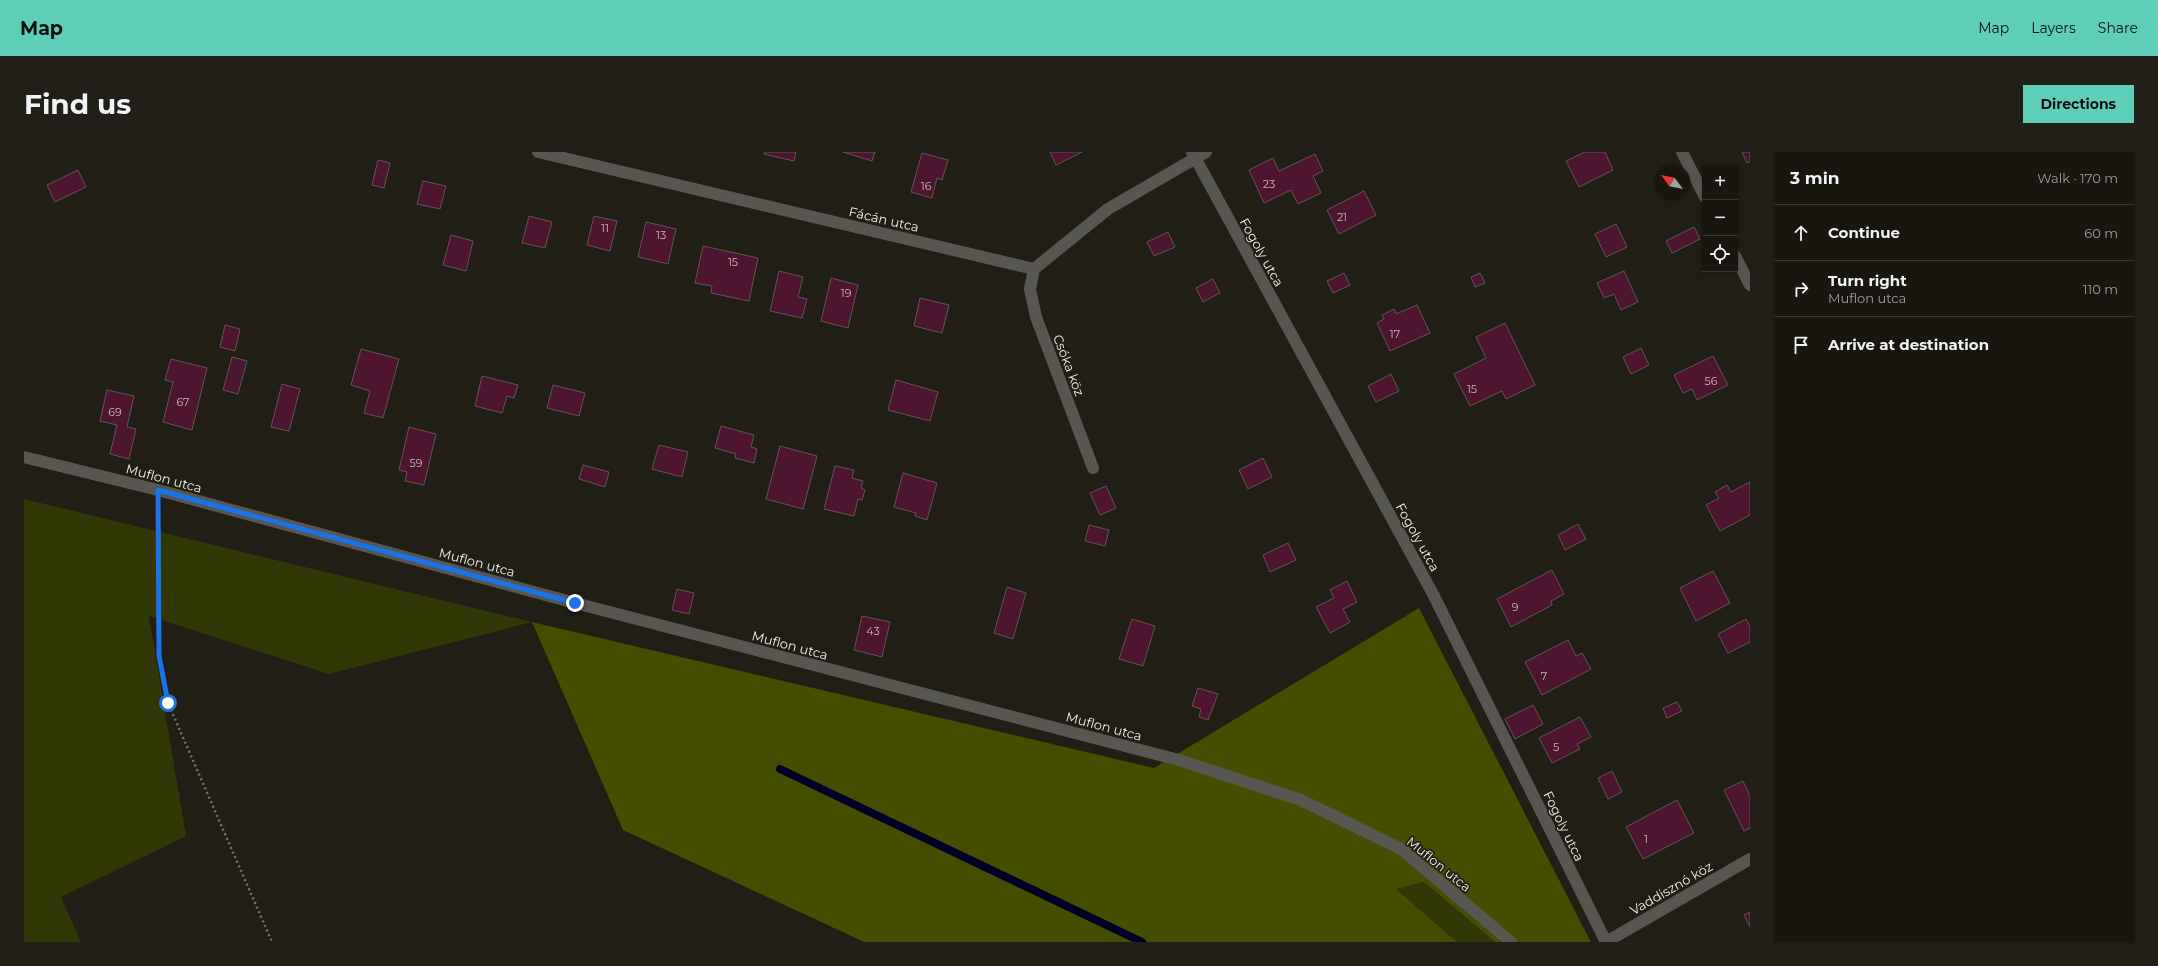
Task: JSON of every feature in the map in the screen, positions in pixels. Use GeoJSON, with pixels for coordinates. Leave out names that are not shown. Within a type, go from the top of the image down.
{"type":"FeatureCollection","features":[{"type":"Feature","properties":{"kind":"street","name":"Fácán utca"},"geometry":{"type":"LineString","coordinates":[[538,152],[1034,268]]}},
{"type":"Feature","properties":{"kind":"street"},"geometry":{"type":"LineString","coordinates":[[1034,268],[1108,209],[1193,155],[1206,152]]}},
{"type":"Feature","properties":{"kind":"street"},"geometry":{"type":"LineString","coordinates":[[1682,152],[1702,191]]}},
{"type":"Feature","properties":{"kind":"street","name":"Fogoly utca"},"geometry":{"type":"LineString","coordinates":[[1193,155],[1433,594],[1606,942]]}},
{"type":"Feature","properties":{"kind":"street"},"geometry":{"type":"LineString","coordinates":[[1738,262],[1750,285]]}},
{"type":"Feature","properties":{"kind":"street","name":"Csóka köz"},"geometry":{"type":"LineString","coordinates":[[1034,268],[1030,289],[1036,317],[1093,468]]}},
{"type":"Feature","properties":{"kind":"street","name":"Muflon utca"},"geometry":{"type":"LineString","coordinates":[[24,456],[158,490],[575,603],[1179,760],[1301,800],[1401,849],[1511,942]]}},
{"type":"Feature","properties":{"kind":"street","name":"Vaddisznó köz"},"geometry":{"type":"LineString","coordinates":[[1606,942],[1750,860]]}},
{"type":"Feature","properties":{"kind":"path"},"geometry":{"type":"LineString","coordinates":[[158,490],[159,656],[168,703],[272,942]]}},
{"type":"Feature","properties":{"kind":"green space"},"geometry":{"type":"Polygon","coordinates":[[[24,499],[532,622],[329,674],[149,616],[186,836],[61,897],[81,942],[24,942],[24,499]]]}},
{"type":"Feature","properties":{"kind":"green space"},"geometry":{"type":"Polygon","coordinates":[[[1419,608],[1591,942],[1495,942],[1424,882],[1396,889],[1457,942],[864,942],[623,830],[532,622],[1154,768],[1419,608]]]}},
{"type":"Feature","properties":{"kind":"green space"},"geometry":{"type":"Polygon","coordinates":[[[1424,882],[1495,942],[1457,942],[1395,889],[1424,882]]]}},
{"type":"Feature","properties":{"kind":"building"},"geometry":{"type":"Polygon","coordinates":[[[765,152],[796,152],[794,161],[764,154],[765,152]]]}},
{"type":"Feature","properties":{"kind":"building"},"geometry":{"type":"Polygon","coordinates":[[[843,152],[875,152],[872,161],[843,152]]]}},
{"type":"Feature","properties":{"kind":"building"},"geometry":{"type":"Polygon","coordinates":[[[1050,152],[1082,152],[1056,165],[1050,152]]]}},
{"type":"Feature","properties":{"kind":"building"},"geometry":{"type":"Polygon","coordinates":[[[1585,152],[1605,152],[1613,170],[1579,187],[1566,161],[1585,152]]]}},
{"type":"Feature","properties":{"kind":"building"},"geometry":{"type":"Polygon","coordinates":[[[1742,152],[1750,152],[1750,161],[1747,163],[1742,152]]]}},
{"type":"Feature","properties":{"kind":"building"},"geometry":{"type":"Polygon","coordinates":[[[922,153],[948,160],[942,180],[937,178],[932,198],[911,192],[922,153]]]}},
{"type":"Feature","properties":{"kind":"building"},"geometry":{"type":"Polygon","coordinates":[[[1315,154],[1323,171],[1313,176],[1321,193],[1298,204],[1291,190],[1264,203],[1249,170],[1273,158],[1279,171],[1315,154]]]}},
{"type":"Feature","properties":{"kind":"building"},"geometry":{"type":"Polygon","coordinates":[[[378,160],[390,163],[384,188],[372,185],[378,160]]]}},
{"type":"Feature","properties":{"kind":"building"},"geometry":{"type":"Polygon","coordinates":[[[78,170],[86,187],[55,202],[47,185],[78,170]]]}},
{"type":"Feature","properties":{"kind":"building"},"geometry":{"type":"Polygon","coordinates":[[[423,181],[446,186],[440,209],[417,204],[423,181]]]}},
{"type":"Feature","properties":{"kind":"building"},"geometry":{"type":"Polygon","coordinates":[[[1364,191],[1376,215],[1339,234],[1327,210],[1364,191]]]}},
{"type":"Feature","properties":{"kind":"building"},"geometry":{"type":"Polygon","coordinates":[[[529,216],[552,222],[545,248],[522,243],[529,216]]]}},
{"type":"Feature","properties":{"kind":"building"},"geometry":{"type":"Polygon","coordinates":[[[594,216],[617,221],[610,251],[587,245],[594,216]]]}},
{"type":"Feature","properties":{"kind":"building"},"geometry":{"type":"Polygon","coordinates":[[[646,222],[676,229],[668,264],[638,257],[646,222]]]}},
{"type":"Feature","properties":{"kind":"building"},"geometry":{"type":"Polygon","coordinates":[[[1616,224],[1627,247],[1606,257],[1595,234],[1616,224]]]}},
{"type":"Feature","properties":{"kind":"building"},"geometry":{"type":"Polygon","coordinates":[[[1694,227],[1700,239],[1672,253],[1666,241],[1694,227]]]}},
{"type":"Feature","properties":{"kind":"building"},"geometry":{"type":"Polygon","coordinates":[[[1168,232],[1175,247],[1154,256],[1147,242],[1168,232]]]}},
{"type":"Feature","properties":{"kind":"building"},"geometry":{"type":"Polygon","coordinates":[[[451,235],[473,241],[466,271],[443,265],[451,235]]]}},
{"type":"Feature","properties":{"kind":"building"},"geometry":{"type":"Polygon","coordinates":[[[703,246],[758,258],[749,301],[711,293],[712,286],[695,283],[703,246]]]}},
{"type":"Feature","properties":{"kind":"building"},"geometry":{"type":"Polygon","coordinates":[[[779,271],[803,277],[798,297],[807,299],[802,318],[770,311],[779,271]]]}},
{"type":"Feature","properties":{"kind":"building"},"geometry":{"type":"Polygon","coordinates":[[[1624,271],[1638,302],[1621,310],[1614,294],[1604,298],[1597,283],[1624,271]]]}},
{"type":"Feature","properties":{"kind":"building"},"geometry":{"type":"Polygon","coordinates":[[[1344,273],[1350,285],[1333,293],[1327,281],[1344,273]]]}},
{"type":"Feature","properties":{"kind":"building"},"geometry":{"type":"Polygon","coordinates":[[[1480,273],[1485,283],[1475,287],[1471,277],[1480,273]]]}},
{"type":"Feature","properties":{"kind":"building"},"geometry":{"type":"Polygon","coordinates":[[[831,278],[858,285],[848,328],[821,321],[831,278]]]}},
{"type":"Feature","properties":{"kind":"building"},"geometry":{"type":"Polygon","coordinates":[[[1213,279],[1220,293],[1203,302],[1196,288],[1213,279]]]}},
{"type":"Feature","properties":{"kind":"building"},"geometry":{"type":"Polygon","coordinates":[[[920,298],[949,305],[942,333],[914,326],[920,298]]]}},
{"type":"Feature","properties":{"kind":"building"},"geometry":{"type":"Polygon","coordinates":[[[1417,305],[1430,333],[1390,351],[1377,323],[1384,319],[1382,315],[1394,309],[1396,314],[1417,305]]]}},
{"type":"Feature","properties":{"kind":"building"},"geometry":{"type":"Polygon","coordinates":[[[1505,323],[1535,385],[1506,399],[1502,391],[1470,406],[1454,374],[1486,358],[1476,337],[1505,323]]]}},
{"type":"Feature","properties":{"kind":"building"},"geometry":{"type":"Polygon","coordinates":[[[225,325],[240,329],[235,351],[220,347],[225,325]]]}},
{"type":"Feature","properties":{"kind":"building"},"geometry":{"type":"Polygon","coordinates":[[[1641,348],[1649,365],[1631,374],[1623,357],[1641,348]]]}},
{"type":"Feature","properties":{"kind":"building"},"geometry":{"type":"Polygon","coordinates":[[[361,349],[399,359],[383,418],[364,413],[370,391],[351,385],[361,349]]]}},
{"type":"Feature","properties":{"kind":"building"},"geometry":{"type":"Polygon","coordinates":[[[1713,356],[1728,385],[1697,400],[1692,389],[1683,393],[1674,375],[1713,356]]]}},
{"type":"Feature","properties":{"kind":"building"},"geometry":{"type":"Polygon","coordinates":[[[232,357],[247,361],[238,394],[223,390],[232,357]]]}},
{"type":"Feature","properties":{"kind":"building"},"geometry":{"type":"Polygon","coordinates":[[[171,359],[207,368],[192,430],[163,422],[173,382],[165,380],[171,359]]]}},
{"type":"Feature","properties":{"kind":"building"},"geometry":{"type":"Polygon","coordinates":[[[1391,374],[1399,391],[1376,402],[1368,386],[1391,374]]]}},
{"type":"Feature","properties":{"kind":"building"},"geometry":{"type":"Polygon","coordinates":[[[482,376],[518,385],[514,398],[507,396],[502,413],[475,406],[482,376]]]}},
{"type":"Feature","properties":{"kind":"building"},"geometry":{"type":"Polygon","coordinates":[[[896,380],[938,392],[930,421],[888,410],[896,380]]]}},
{"type":"Feature","properties":{"kind":"building"},"geometry":{"type":"Polygon","coordinates":[[[282,384],[300,389],[289,431],[271,427],[282,384]]]}},
{"type":"Feature","properties":{"kind":"building"},"geometry":{"type":"Polygon","coordinates":[[[553,385],[585,393],[579,416],[547,408],[553,385]]]}},
{"type":"Feature","properties":{"kind":"building"},"geometry":{"type":"Polygon","coordinates":[[[107,390],[134,396],[127,427],[136,429],[129,459],[110,454],[117,425],[100,421],[107,390]]]}},
{"type":"Feature","properties":{"kind":"building"},"geometry":{"type":"Polygon","coordinates":[[[721,426],[754,435],[751,447],[757,449],[754,463],[735,458],[736,454],[715,448],[721,426]]]}},
{"type":"Feature","properties":{"kind":"building"},"geometry":{"type":"Polygon","coordinates":[[[409,427],[436,434],[424,485],[405,481],[407,472],[399,470],[409,427]]]}},
{"type":"Feature","properties":{"kind":"building"},"geometry":{"type":"Polygon","coordinates":[[[659,445],[688,452],[682,477],[652,469],[659,445]]]}},
{"type":"Feature","properties":{"kind":"building"},"geometry":{"type":"Polygon","coordinates":[[[780,446],[817,456],[803,509],[766,499],[780,446]]]}},
{"type":"Feature","properties":{"kind":"building"},"geometry":{"type":"Polygon","coordinates":[[[1263,458],[1272,477],[1248,489],[1239,470],[1263,458]]]}},
{"type":"Feature","properties":{"kind":"building"},"geometry":{"type":"Polygon","coordinates":[[[583,465],[609,472],[605,487],[579,479],[583,465]]]}},
{"type":"Feature","properties":{"kind":"building"},"geometry":{"type":"Polygon","coordinates":[[[835,466],[854,470],[852,478],[863,481],[861,488],[865,490],[862,500],[858,499],[854,516],[824,509],[835,466]]]}},
{"type":"Feature","properties":{"kind":"building"},"geometry":{"type":"Polygon","coordinates":[[[903,473],[937,483],[927,520],[915,516],[916,513],[894,507],[903,473]]]}},
{"type":"Feature","properties":{"kind":"building"},"geometry":{"type":"Polygon","coordinates":[[[1750,482],[1750,515],[1720,531],[1706,505],[1719,498],[1715,492],[1727,485],[1731,492],[1750,482]]]}},
{"type":"Feature","properties":{"kind":"building"},"geometry":{"type":"Polygon","coordinates":[[[1106,486],[1116,508],[1100,515],[1090,493],[1106,486]]]}},
{"type":"Feature","properties":{"kind":"building"},"geometry":{"type":"Polygon","coordinates":[[[1578,524],[1586,539],[1565,550],[1558,535],[1578,524]]]}},
{"type":"Feature","properties":{"kind":"building"},"geometry":{"type":"Polygon","coordinates":[[[1089,525],[1109,530],[1105,546],[1085,541],[1089,525]]]}},
{"type":"Feature","properties":{"kind":"building"},"geometry":{"type":"Polygon","coordinates":[[[1288,543],[1296,560],[1270,572],[1263,555],[1288,543]]]}},
{"type":"Feature","properties":{"kind":"building"},"geometry":{"type":"Polygon","coordinates":[[[1552,570],[1564,594],[1551,601],[1552,605],[1511,627],[1497,599],[1552,570]]]}},
{"type":"Feature","properties":{"kind":"building"},"geometry":{"type":"Polygon","coordinates":[[[1713,571],[1730,603],[1696,621],[1680,588],[1713,571]]]}},
{"type":"Feature","properties":{"kind":"building"},"geometry":{"type":"Polygon","coordinates":[[[1347,581],[1357,602],[1343,609],[1350,622],[1330,633],[1316,607],[1334,598],[1330,590],[1347,581]]]}},
{"type":"Feature","properties":{"kind":"building"},"geometry":{"type":"Polygon","coordinates":[[[1007,587],[1026,593],[1013,639],[994,633],[1007,587]]]}},
{"type":"Feature","properties":{"kind":"building"},"geometry":{"type":"Polygon","coordinates":[[[677,589],[694,593],[689,614],[672,610],[677,589]]]}},
{"type":"Feature","properties":{"kind":"building"},"geometry":{"type":"Polygon","coordinates":[[[862,616],[890,622],[882,657],[854,650],[862,616]]]}},
{"type":"Feature","properties":{"kind":"building"},"geometry":{"type":"Polygon","coordinates":[[[1132,619],[1155,626],[1143,666],[1119,659],[1132,619]]]}},
{"type":"Feature","properties":{"kind":"building"},"geometry":{"type":"Polygon","coordinates":[[[1746,619],[1750,627],[1750,642],[1728,653],[1718,634],[1746,619]]]}},
{"type":"Feature","properties":{"kind":"building"},"geometry":{"type":"Polygon","coordinates":[[[1568,640],[1576,656],[1582,653],[1591,669],[1542,695],[1525,662],[1568,640]]]}},
{"type":"Feature","properties":{"kind":"building"},"geometry":{"type":"Polygon","coordinates":[[[1198,688],[1218,694],[1208,720],[1199,717],[1201,709],[1192,706],[1198,688]]]}},
{"type":"Feature","properties":{"kind":"building"},"geometry":{"type":"Polygon","coordinates":[[[1677,702],[1682,711],[1667,718],[1663,708],[1677,702]]]}},
{"type":"Feature","properties":{"kind":"building"},"geometry":{"type":"Polygon","coordinates":[[[1533,705],[1543,724],[1515,739],[1505,719],[1533,705]]]}},
{"type":"Feature","properties":{"kind":"building"},"geometry":{"type":"Polygon","coordinates":[[[1580,717],[1591,737],[1577,744],[1580,749],[1552,763],[1539,738],[1580,717]]]}},
{"type":"Feature","properties":{"kind":"building"},"geometry":{"type":"Polygon","coordinates":[[[1612,771],[1622,792],[1608,799],[1598,778],[1612,771]]]}},
{"type":"Feature","properties":{"kind":"building"},"geometry":{"type":"Polygon","coordinates":[[[1743,781],[1750,796],[1750,828],[1744,831],[1724,790],[1743,781]]]}},
{"type":"Feature","properties":{"kind":"building"},"geometry":{"type":"Polygon","coordinates":[[[1677,800],[1694,833],[1643,859],[1626,827],[1677,800]]]}},
{"type":"Feature","properties":{"kind":"building"},"geometry":{"type":"Polygon","coordinates":[[[1750,912],[1750,927],[1744,915],[1750,912]]]}},
{"type":"Feature","properties":{"kind":"waterway"},"geometry":{"type":"LineString","coordinates":[[780,769],[1142,942]]}},
{"type":"Feature","properties":{"kind":"route"},"geometry":{"type":"LineString","coordinates":[[168,703],[159,656],[158,490],[575,603]]}}]}
